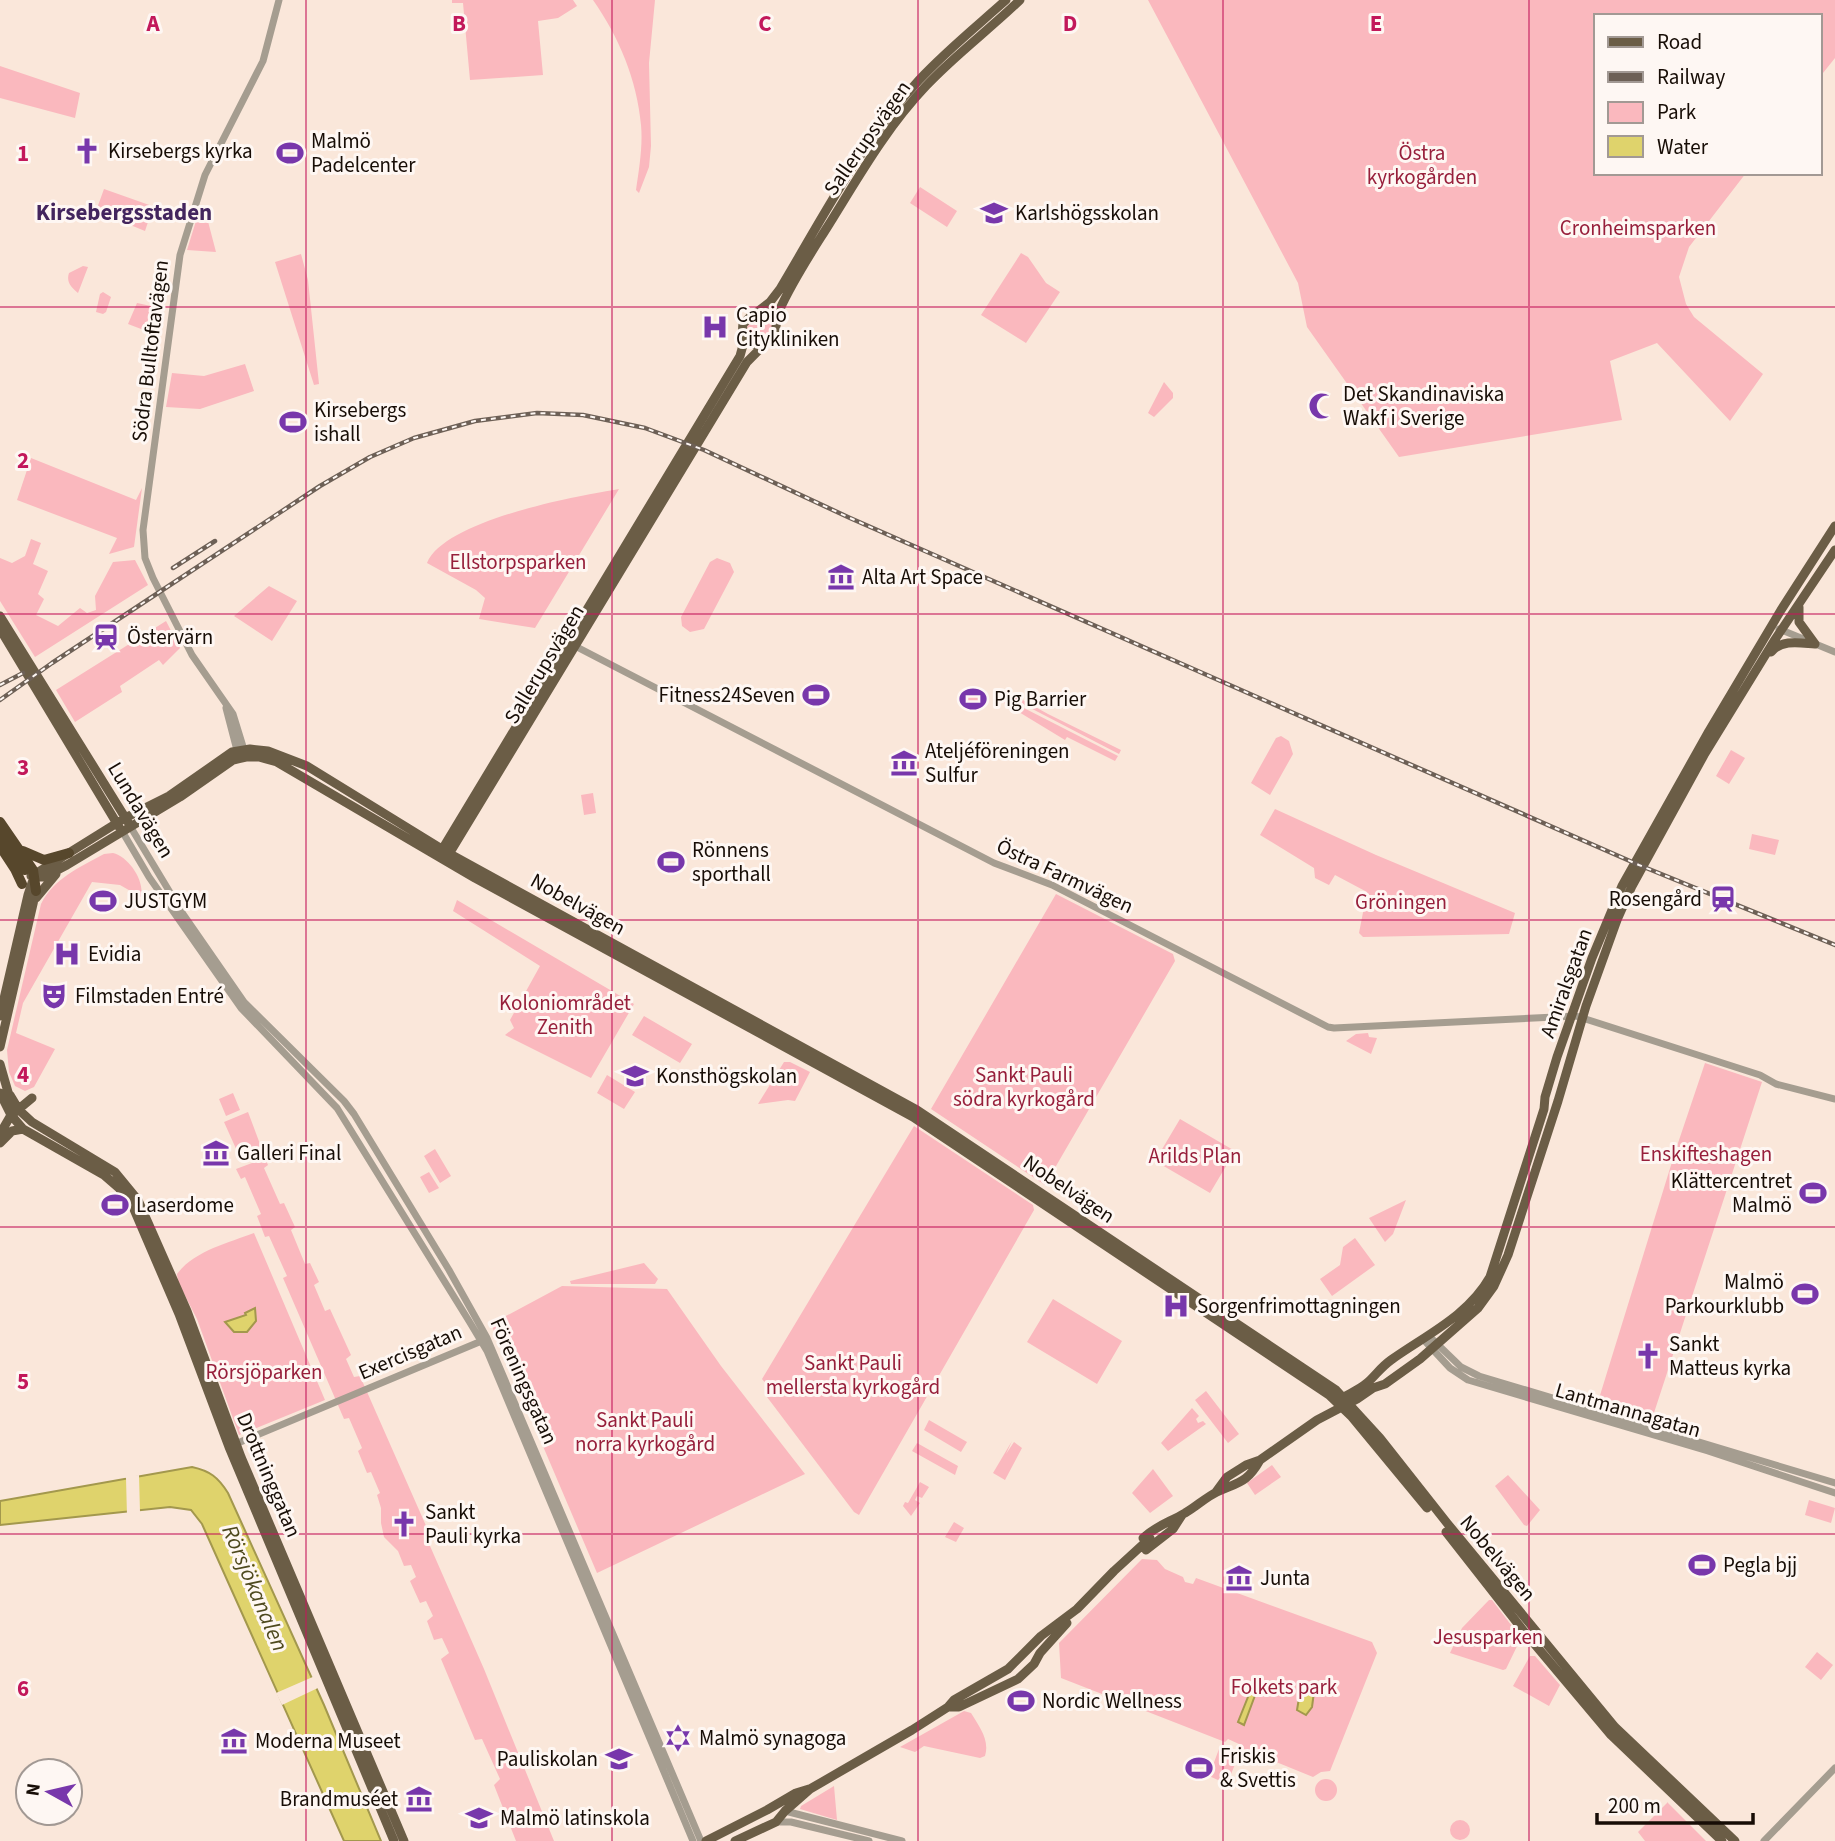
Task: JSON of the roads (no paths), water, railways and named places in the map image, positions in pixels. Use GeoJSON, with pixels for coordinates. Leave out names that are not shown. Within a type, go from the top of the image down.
{"type":"FeatureCollection","features":[{"type":"Feature","properties":{"kind":"highway"},"geometry":{"type":"LineString","coordinates":[[0,822],[32,875],[36,896]]}},
{"type":"Feature","properties":{"kind":"highway"},"geometry":{"type":"LineString","coordinates":[[0,835],[32,875]]}},
{"type":"Feature","properties":{"kind":"highway"},"geometry":{"type":"LineString","coordinates":[[13,841],[28,855],[41,860],[69,853]]}},
{"type":"Feature","properties":{"kind":"highway"},"geometry":{"type":"LineString","coordinates":[[0,846],[22,884]]}},
{"type":"Feature","properties":{"kind":"main road","name":"Sallerupsvägen"},"geometry":{"type":"LineString","coordinates":[[444,855],[740,356],[745,338],[743,324],[749,316],[771,302],[851,171],[884,123],[918,81],[1006,0]]}},
{"type":"Feature","properties":{"kind":"main road","name":"Sallerupsvägen"},"geometry":{"type":"LineString","coordinates":[[571,644],[747,362],[775,336],[774,321],[790,288],[886,135],[925,87],[1020,0]]}},
{"type":"Feature","properties":{"kind":"main road"},"geometry":{"type":"LineString","coordinates":[[967,47],[968,41],[995,9]]}},
{"type":"Feature","properties":{"kind":"main road"},"geometry":{"type":"LineString","coordinates":[[757,312],[767,314],[774,321]]}},
{"type":"Feature","properties":{"kind":"main road"},"geometry":{"type":"LineString","coordinates":[[745,338],[755,345],[764,345]]}},
{"type":"Feature","properties":{"kind":"main road","name":"Amiralsgatan"},"geometry":{"type":"LineString","coordinates":[[1114,1571],[1137,1558],[1173,1530],[1182,1515],[1216,1492],[1234,1487],[1253,1473],[1260,1460],[1343,1402],[1368,1382],[1376,1371],[1410,1346],[1430,1342],[1458,1327],[1478,1308],[1501,1272],[1558,1101],[1592,958],[1622,886],[1689,764],[1835,526]]}},
{"type":"Feature","properties":{"kind":"main road","name":"Amiralsgatan"},"geometry":{"type":"LineString","coordinates":[[1343,1402],[1385,1384],[1420,1359],[1430,1342],[1475,1299],[1490,1277],[1544,1109],[1555,1065],[1632,886],[1704,755],[1750,679],[1835,550]]}},
{"type":"Feature","properties":{"kind":"main road"},"geometry":{"type":"LineString","coordinates":[[1815,644],[1801,626],[1798,610],[1805,594],[1835,558]]}},
{"type":"Feature","properties":{"kind":"main road","name":"Lundavägen"},"geometry":{"type":"LineString","coordinates":[[0,615],[124,824]]}},
{"type":"Feature","properties":{"kind":"main road","name":"Lundavägen"},"geometry":{"type":"LineString","coordinates":[[0,629],[124,824]]}},
{"type":"Feature","properties":{"kind":"main road"},"geometry":{"type":"LineString","coordinates":[[1750,679],[1775,648],[1791,643],[1815,644]]}},
{"type":"Feature","properties":{"kind":"main road"},"geometry":{"type":"LineString","coordinates":[[1,1012],[32,875],[124,824],[180,797],[242,754]]}},
{"type":"Feature","properties":{"kind":"main road","name":"Nobelvägen"},"geometry":{"type":"LineString","coordinates":[[242,754],[277,762],[917,1110],[1184,1286],[1343,1402],[1615,1727],[1735,1841]]}},
{"type":"Feature","properties":{"kind":"main road"},"geometry":{"type":"LineString","coordinates":[[32,875],[44,877],[60,869],[124,824]]}},
{"type":"Feature","properties":{"kind":"main road"},"geometry":{"type":"LineString","coordinates":[[0,1047],[36,896],[60,869]]}},
{"type":"Feature","properties":{"kind":"main road"},"geometry":{"type":"LineString","coordinates":[[22,884],[24,913]]}},
{"type":"Feature","properties":{"kind":"main road"},"geometry":{"type":"LineString","coordinates":[[0,1064],[11,1106],[23,1129],[12,1130],[0,1143]]}},
{"type":"Feature","properties":{"kind":"main road"},"geometry":{"type":"LineString","coordinates":[[0,1124],[11,1106],[32,1098],[32,1122]]}},
{"type":"Feature","properties":{"kind":"main road"},"geometry":{"type":"LineString","coordinates":[[0,1134],[11,1106]]}},
{"type":"Feature","properties":{"kind":"main road"},"geometry":{"type":"LineString","coordinates":[[11,1106],[61,1144],[86,1154]]}},
{"type":"Feature","properties":{"kind":"main road","name":"Drottninggatan"},"geometry":{"type":"LineString","coordinates":[[11,1106],[32,1122],[115,1172],[138,1200],[187,1311],[233,1445],[404,1841]]}},
{"type":"Feature","properties":{"kind":"main road","name":"Drottninggatan"},"geometry":{"type":"LineString","coordinates":[[23,1129],[104,1175],[119,1188],[132,1207],[179,1314],[394,1841]]}},
{"type":"Feature","properties":{"kind":"main road","name":"Nobelvägen"},"geometry":{"type":"LineString","coordinates":[[1343,1402],[1526,1634],[1611,1735],[1722,1841]]}},
{"type":"Feature","properties":{"kind":"main road","name":"Amiralsgatan"},"geometry":{"type":"LineString","coordinates":[[948,1707],[960,1707],[1018,1679],[1034,1664],[1077,1609],[1150,1538]]}},
{"type":"Feature","properties":{"kind":"main road","name":"Amiralsgatan"},"geometry":{"type":"LineString","coordinates":[[735,1841],[776,1822],[810,1789],[1008,1669],[1041,1636],[1077,1609]]}},
{"type":"Feature","properties":{"kind":"main road","name":"Amiralsgatan"},"geometry":{"type":"LineString","coordinates":[[703,1841],[767,1811],[796,1793],[810,1789]]}},
{"type":"Feature","properties":{"kind":"main road","name":"Amiralsgatan"},"geometry":{"type":"LineString","coordinates":[[767,1811],[785,1811]]}},
{"type":"Feature","properties":{"kind":"street","name":"Södra Bulltoftavägen"},"geometry":{"type":"LineString","coordinates":[[242,754],[237,723],[192,655],[153,578],[145,558],[143,530],[180,255],[205,175],[263,61],[279,0]]}},
{"type":"Feature","properties":{"kind":"street"},"geometry":{"type":"LineString","coordinates":[[1772,626],[1835,652]]}},
{"type":"Feature","properties":{"kind":"street","name":"Östra Farmvägen"},"geometry":{"type":"LineString","coordinates":[[571,644],[1001,866],[1052,885],[1328,1027],[1577,1017]]}},
{"type":"Feature","properties":{"kind":"street","name":"Lundavägen"},"geometry":{"type":"LineString","coordinates":[[124,824],[253,1017]]}},
{"type":"Feature","properties":{"kind":"street","name":"Föreningsgatan"},"geometry":{"type":"LineString","coordinates":[[253,1017],[344,1101],[354,1114],[484,1339],[703,1841]]}},
{"type":"Feature","properties":{"kind":"street"},"geometry":{"type":"LineString","coordinates":[[1577,1017],[1760,1075],[1776,1084],[1835,1099]]}},
{"type":"Feature","properties":{"kind":"street","name":"Föreningsgatan"},"geometry":{"type":"LineString","coordinates":[[484,1339],[693,1841]]}},
{"type":"Feature","properties":{"kind":"street","name":"Exercisgatan"},"geometry":{"type":"LineString","coordinates":[[233,1445],[484,1339]]}},
{"type":"Feature","properties":{"kind":"street","name":"Lantmannagatan"},"geometry":{"type":"LineString","coordinates":[[1430,1342],[1461,1367],[1479,1376],[1835,1483]]}},
{"type":"Feature","properties":{"kind":"street","name":"Lantmannagatan"},"geometry":{"type":"LineString","coordinates":[[1430,1342],[1459,1375],[1481,1385],[1642,1431],[1835,1493]]}},
{"type":"Feature","properties":{"kind":"street"},"geometry":{"type":"LineString","coordinates":[[1764,1841],[1835,1768]]}},
{"type":"Feature","properties":{"kind":"street"},"geometry":{"type":"LineString","coordinates":[[785,1811],[902,1841]]}},
{"type":"Feature","properties":{"kind":"street"},"geometry":{"type":"LineString","coordinates":[[776,1822],[791,1822],[869,1841]]}},
{"type":"Feature","properties":{"kind":"water"},"geometry":{"type":"Polygon","coordinates":[[[255,1308],[256,1321],[247,1332],[234,1332],[225,1322],[246,1315],[245,1313],[255,1308]]]}},
{"type":"Feature","properties":{"kind":"water","name":"Rörsjökanalen"},"geometry":{"type":"Polygon","coordinates":[[[192,1467],[213,1476],[228,1493],[324,1705],[381,1841],[344,1841],[202,1524],[191,1510],[170,1507],[0,1525],[0,1501],[192,1467]]]}},
{"type":"Feature","properties":{"kind":"water"},"geometry":{"type":"Polygon","coordinates":[[[1252,1687],[1257,1690],[1244,1725],[1238,1722],[1252,1687]]]}},
{"type":"Feature","properties":{"kind":"water"},"geometry":{"type":"Polygon","coordinates":[[[1305,1688],[1314,1692],[1312,1707],[1306,1715],[1297,1710],[1300,1692],[1305,1688]]]}},
{"type":"Feature","properties":{"kind":"railway"},"geometry":{"type":"LineString","coordinates":[[0,700],[320,486],[370,457],[414,438],[475,421],[537,413],[583,415],[645,428],[704,450],[850,518],[1639,865],[1835,945]]}},
{"type":"Feature","properties":{"kind":"railway"},"geometry":{"type":"LineString","coordinates":[[173,568],[215,541]]}},
{"type":"Feature","properties":{"kind":"railway"},"geometry":{"type":"LineString","coordinates":[[0,685],[23,673]]}},
{"type":"Feature","properties":{"kind":"place","name":"Kirsebergs kyrka"},"geometry":{"type":"Point","coordinates":[87,151]}},
{"type":"Feature","properties":{"kind":"place","name":"Malmö Padelcenter"},"geometry":{"type":"Point","coordinates":[290,153]}},
{"type":"Feature","properties":{"kind":"place","name":"Karlshögsskolan"},"geometry":{"type":"Point","coordinates":[994,213]}},
{"type":"Feature","properties":{"kind":"place","name":"Capio Citykliniken"},"geometry":{"type":"Point","coordinates":[715,327]}},
{"type":"Feature","properties":{"kind":"place","name":"Det Skandinaviska Wakf i Sverige"},"geometry":{"type":"Point","coordinates":[1322,406]}},
{"type":"Feature","properties":{"kind":"place","name":"Kirsebergs ishall"},"geometry":{"type":"Point","coordinates":[293,422]}},
{"type":"Feature","properties":{"kind":"place","name":"Alta Art Space"},"geometry":{"type":"Point","coordinates":[841,577]}},
{"type":"Feature","properties":{"kind":"place","name":"Östervärn"},"geometry":{"type":"Point","coordinates":[106,637]}},
{"type":"Feature","properties":{"kind":"place","name":"Fitness24Seven"},"geometry":{"type":"Point","coordinates":[816,695]}},
{"type":"Feature","properties":{"kind":"place","name":"Pig Barrier"},"geometry":{"type":"Point","coordinates":[973,699]}},
{"type":"Feature","properties":{"kind":"place","name":"Ateljéföreningen Sulfur"},"geometry":{"type":"Point","coordinates":[904,763]}},
{"type":"Feature","properties":{"kind":"place","name":"Rönnens sporthall"},"geometry":{"type":"Point","coordinates":[671,862]}},
{"type":"Feature","properties":{"kind":"place","name":"Rosengård"},"geometry":{"type":"Point","coordinates":[1723,899]}},
{"type":"Feature","properties":{"kind":"place","name":"JUSTGYM"},"geometry":{"type":"Point","coordinates":[103,901]}},
{"type":"Feature","properties":{"kind":"place","name":"Evidia"},"geometry":{"type":"Point","coordinates":[67,954]}},
{"type":"Feature","properties":{"kind":"place","name":"Filmstaden Entré"},"geometry":{"type":"Point","coordinates":[54,996]}},
{"type":"Feature","properties":{"kind":"place","name":"Konsthögskolan"},"geometry":{"type":"Point","coordinates":[635,1076]}},
{"type":"Feature","properties":{"kind":"place","name":"Galleri Final"},"geometry":{"type":"Point","coordinates":[216,1153]}},
{"type":"Feature","properties":{"kind":"place","name":"Klättercentret Malmö"},"geometry":{"type":"Point","coordinates":[1813,1193]}},
{"type":"Feature","properties":{"kind":"place","name":"Laserdome"},"geometry":{"type":"Point","coordinates":[115,1205]}},
{"type":"Feature","properties":{"kind":"place","name":"Malmö Parkourklubb"},"geometry":{"type":"Point","coordinates":[1805,1294]}},
{"type":"Feature","properties":{"kind":"place","name":"Sorgenfrimottagningen"},"geometry":{"type":"Point","coordinates":[1176,1306]}},
{"type":"Feature","properties":{"kind":"place","name":"Sankt Matteus kyrka"},"geometry":{"type":"Point","coordinates":[1648,1356]}},
{"type":"Feature","properties":{"kind":"place","name":"Sankt Pauli kyrka"},"geometry":{"type":"Point","coordinates":[404,1524]}},
{"type":"Feature","properties":{"kind":"place","name":"Pegla bjj"},"geometry":{"type":"Point","coordinates":[1702,1565]}},
{"type":"Feature","properties":{"kind":"place","name":"Junta"},"geometry":{"type":"Point","coordinates":[1239,1578]}},
{"type":"Feature","properties":{"kind":"place","name":"Nordic Wellness"},"geometry":{"type":"Point","coordinates":[1021,1701]}},
{"type":"Feature","properties":{"kind":"place","name":"Malmö synagoga"},"geometry":{"type":"Point","coordinates":[678,1738]}},
{"type":"Feature","properties":{"kind":"place","name":"Moderna Museet"},"geometry":{"type":"Point","coordinates":[234,1741]}},
{"type":"Feature","properties":{"kind":"place","name":"Pauliskolan"},"geometry":{"type":"Point","coordinates":[619,1759]}},
{"type":"Feature","properties":{"kind":"place","name":"Friskis & Svettis"},"geometry":{"type":"Point","coordinates":[1199,1768]}},
{"type":"Feature","properties":{"kind":"place","name":"Brandmuséet"},"geometry":{"type":"Point","coordinates":[419,1799]}},
{"type":"Feature","properties":{"kind":"place","name":"Malmö latinskola"},"geometry":{"type":"Point","coordinates":[479,1818]}},
{"type":"Feature","properties":{"kind":"district","name":"Kirsebergsstaden"},"geometry":{"type":"Point","coordinates":[124,212]}},
{"type":"Feature","properties":{"kind":"park label","name":"Östra kyrkogården"},"geometry":{"type":"Point","coordinates":[1422,165]}},
{"type":"Feature","properties":{"kind":"park label","name":"Cronheimsparken"},"geometry":{"type":"Point","coordinates":[1638,228]}},
{"type":"Feature","properties":{"kind":"park label","name":"Ellstorpsparken"},"geometry":{"type":"Point","coordinates":[518,562]}},
{"type":"Feature","properties":{"kind":"park label","name":"Gröningen"},"geometry":{"type":"Point","coordinates":[1401,902]}},
{"type":"Feature","properties":{"kind":"park label","name":"Koloniområdet Zenith"},"geometry":{"type":"Point","coordinates":[565,1015]}},
{"type":"Feature","properties":{"kind":"park label","name":"Sankt Pauli södra kyrkogård"},"geometry":{"type":"Point","coordinates":[1024,1087]}},
{"type":"Feature","properties":{"kind":"park label","name":"Enskifteshagen"},"geometry":{"type":"Point","coordinates":[1706,1154]}},
{"type":"Feature","properties":{"kind":"park label","name":"Arilds Plan"},"geometry":{"type":"Point","coordinates":[1195,1156]}},
{"type":"Feature","properties":{"kind":"park label","name":"Rörsjöparken"},"geometry":{"type":"Point","coordinates":[264,1372]}},
{"type":"Feature","properties":{"kind":"park label","name":"Sankt Pauli mellersta kyrkogård"},"geometry":{"type":"Point","coordinates":[853,1375]}},
{"type":"Feature","properties":{"kind":"park label","name":"Sankt Pauli norra kyrkogård"},"geometry":{"type":"Point","coordinates":[645,1432]}},
{"type":"Feature","properties":{"kind":"park label","name":"Jesusparken"},"geometry":{"type":"Point","coordinates":[1488,1637]}},
{"type":"Feature","properties":{"kind":"park label","name":"Folkets park"},"geometry":{"type":"Point","coordinates":[1284,1687]}}]}
